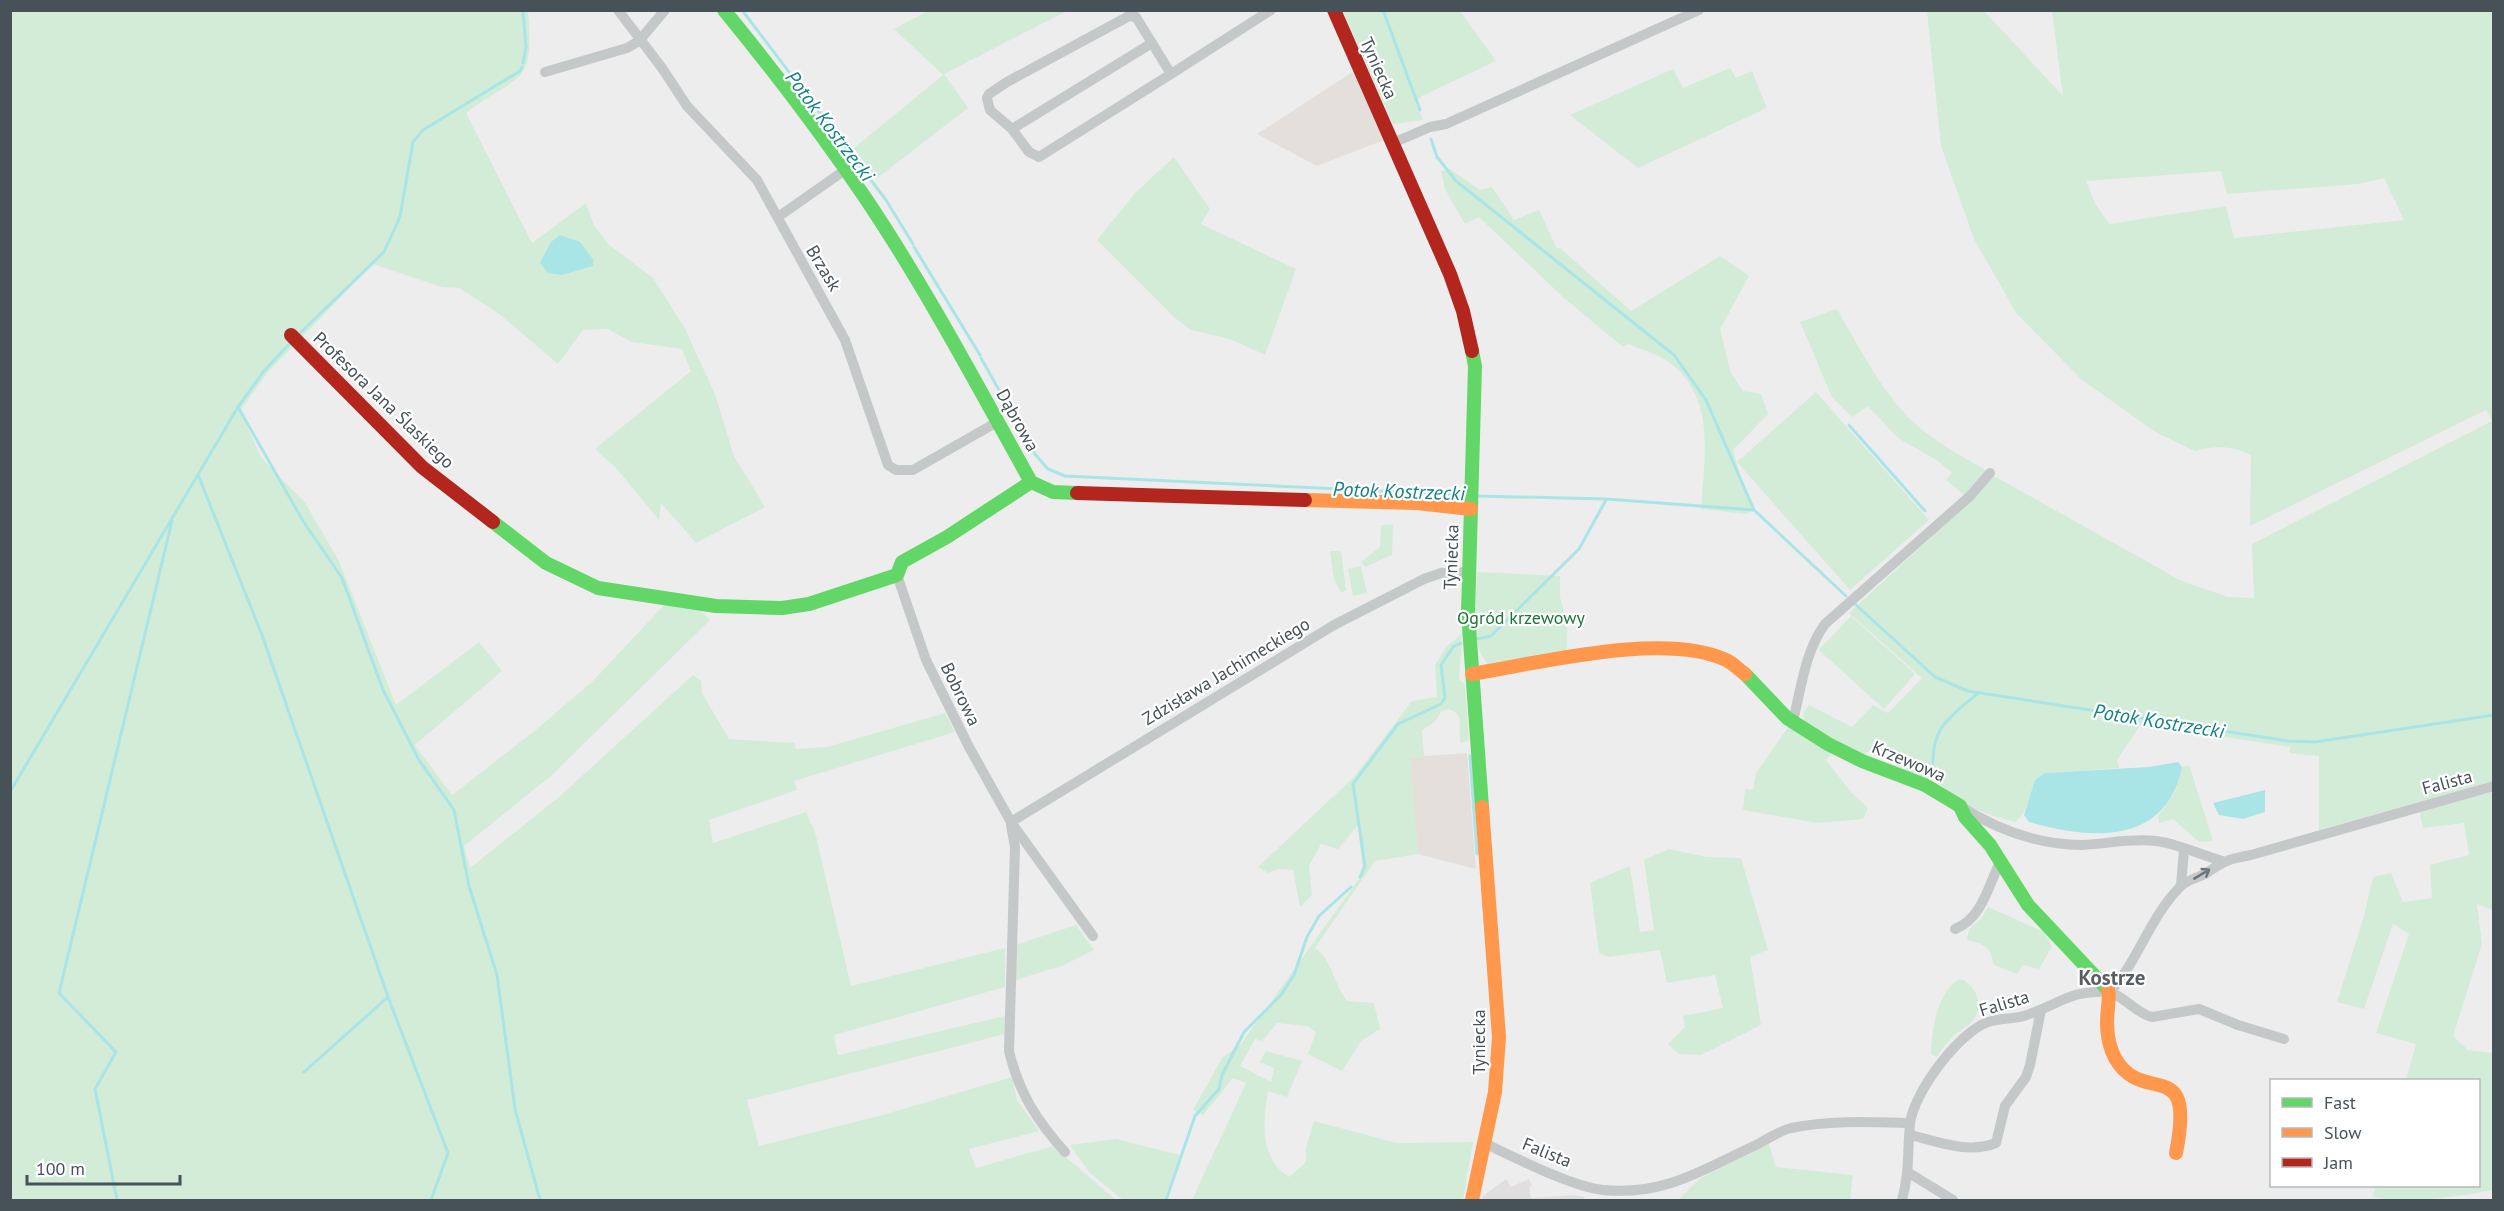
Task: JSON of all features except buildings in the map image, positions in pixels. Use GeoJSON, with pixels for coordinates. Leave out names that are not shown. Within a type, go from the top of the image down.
{"type":"FeatureCollection","features":[{"type":"Feature","properties":{"kind":"street","name":"Brzask"},"geometry":{"type":"LineString","coordinates":[[618,10],[639,41],[662,68],[687,106],[716,140],[751,172],[778,216],[845,340],[888,465],[896,470],[913,470],[999,421]]}},
{"type":"Feature","properties":{"kind":"street"},"geometry":{"type":"LineString","coordinates":[[545,72],[627,48],[639,41],[665,10]]}},
{"type":"Feature","properties":{"kind":"street","name":"Dąbrowa"},"geometry":{"type":"LineString","coordinates":[[724,10],[768,64],[844,170],[927,296],[999,421],[1031,482]]}},
{"type":"Feature","properties":{"kind":"street"},"geometry":{"type":"LineString","coordinates":[[1171,74],[1144,27],[1136,17],[1129,16],[1007,82],[990,94],[987,103],[990,110],[1012,129],[1035,157],[1046,156],[1271,10]]}},
{"type":"Feature","properties":{"kind":"street","name":"Tyniecka"},"geometry":{"type":"LineString","coordinates":[[1334,10],[1450,274],[1470,335],[1475,378],[1468,572],[1472,674],[1499,1037],[1498,1070],[1472,1200]]}},
{"type":"Feature","properties":{"kind":"street"},"geometry":{"type":"LineString","coordinates":[[1393,143],[1430,127],[1446,124],[1699,10]]}},
{"type":"Feature","properties":{"kind":"street"},"geometry":{"type":"LineString","coordinates":[[1012,129],[1152,44]]}},
{"type":"Feature","properties":{"kind":"street"},"geometry":{"type":"LineString","coordinates":[[778,216],[844,170]]}},
{"type":"Feature","properties":{"kind":"street","name":"Profesora Jana Ślaskiego"},"geometry":{"type":"LineString","coordinates":[[291,335],[422,467],[546,563],[598,588],[716,606],[782,608],[809,604],[897,575],[902,562],[947,537],[1031,482]]}},
{"type":"Feature","properties":{"kind":"street"},"geometry":{"type":"LineString","coordinates":[[1793,721],[1816,636],[1850,600],[1970,496],[1990,473]]}},
{"type":"Feature","properties":{"kind":"street"},"geometry":{"type":"LineString","coordinates":[[1031,482],[1053,492],[1417,503],[1471,498]]}},
{"type":"Feature","properties":{"kind":"street","name":"Zdzisława Jachimeckiego"},"geometry":{"type":"LineString","coordinates":[[1015,819],[1354,615],[1441,573],[1468,572]]}},
{"type":"Feature","properties":{"kind":"street","name":"Bobrowa"},"geometry":{"type":"LineString","coordinates":[[897,575],[926,660],[944,701],[1015,819],[1093,936]]}},
{"type":"Feature","properties":{"kind":"street","name":"Krzewowa"},"geometry":{"type":"LineString","coordinates":[[1472,674],[1636,647],[1694,652],[1726,660],[1749,677],[1793,721],[1828,744],[1862,761],[1918,781],[1960,806],[1965,817],[1990,846],[1999,864],[2028,905],[2110,992]]}},
{"type":"Feature","properties":{"kind":"street","name":"Falista"},"geometry":{"type":"LineString","coordinates":[[1484,1143],[1544,1171],[1600,1190],[1640,1192],[1695,1175],[1790,1129],[1863,1120],[1910,1123],[1938,1065],[1959,1040],[1988,1022],[2021,1017],[2041,1010],[2061,998],[2089,990],[2110,992],[2121,981],[2162,910],[2181,885],[2222,861],[2251,855],[2493,786]]}},
{"type":"Feature","properties":{"kind":"street"},"geometry":{"type":"LineString","coordinates":[[1960,806],[1984,821],[2009,832],[2042,840],[2081,845],[2123,840],[2157,841],[2222,861]]}},
{"type":"Feature","properties":{"kind":"street","name":"Bobrowa"},"geometry":{"type":"LineString","coordinates":[[1015,819],[1009,1052],[1014,1073],[1030,1109],[1065,1152]]}},
{"type":"Feature","properties":{"kind":"street"},"geometry":{"type":"LineString","coordinates":[[2181,885],[2184,850]]}},
{"type":"Feature","properties":{"kind":"street"},"geometry":{"type":"LineString","coordinates":[[1955,930],[1969,922],[1978,911],[1999,864]]}},
{"type":"Feature","properties":{"kind":"street"},"geometry":{"type":"LineString","coordinates":[[2176,1153],[2182,1115],[2179,1102],[2166,1085],[2142,1081],[2127,1072],[2114,1054],[2106,1032],[2106,1011],[2110,992],[2122,997],[2145,1015],[2152,1017],[2199,1009],[2238,1025],[2284,1039]]}},
{"type":"Feature","properties":{"kind":"street"},"geometry":{"type":"LineString","coordinates":[[1911,1135],[1956,1147],[1988,1147],[1996,1143],[2005,1106],[2026,1077],[2041,1010]]}},
{"type":"Feature","properties":{"kind":"street"},"geometry":{"type":"LineString","coordinates":[[1902,1200],[1909,1173],[1910,1123]]}},
{"type":"Feature","properties":{"kind":"street"},"geometry":{"type":"LineString","coordinates":[[1909,1173],[1953,1200]]}},
{"type":"Feature","properties":{"kind":"shaded area"},"geometry":{"type":"Polygon","coordinates":[[[1354,71],[1384,140],[1317,166],[1257,134],[1354,71]]]}},
{"type":"Feature","properties":{"kind":"shaded area"},"geometry":{"type":"Polygon","coordinates":[[[1467,753],[1476,869],[1418,854],[1414,812],[1410,757],[1467,753]]]}},
{"type":"Feature","properties":{"kind":"shaded area"},"geometry":{"type":"Polygon","coordinates":[[[1506,1179],[1511,1187],[1529,1179],[1532,1186],[1529,1187],[1531,1198],[1575,1195],[1584,1197],[1585,1200],[1482,1200],[1483,1196],[1506,1179]]]}},
{"type":"Feature","properties":{"kind":"green space"},"geometry":{"type":"Polygon","coordinates":[[[930,10],[1067,11],[944,74],[968,108],[876,179],[854,148],[943,75],[894,29],[930,10]]]}},
{"type":"Feature","properties":{"kind":"green space"},"geometry":{"type":"Polygon","coordinates":[[[10,11],[528,11],[529,54],[520,76],[466,113],[532,243],[586,203],[594,225],[608,244],[653,278],[684,327],[715,394],[734,456],[765,507],[696,543],[661,503],[659,520],[616,468],[595,449],[691,371],[682,349],[632,342],[607,329],[583,330],[558,364],[498,313],[459,288],[442,287],[373,264],[268,372],[240,411],[261,457],[306,504],[339,561],[396,705],[479,642],[502,671],[415,745],[452,795],[532,733],[592,682],[666,603],[696,607],[710,620],[552,775],[464,846],[470,868],[559,797],[693,675],[701,681],[702,693],[729,739],[794,743],[796,749],[827,747],[945,713],[955,732],[794,781],[797,790],[709,820],[713,843],[806,812],[815,832],[851,986],[1005,948],[1005,987],[834,1035],[838,1055],[1005,1016],[1005,1034],[747,1100],[759,1146],[886,1114],[1012,1077],[1017,1100],[1039,1131],[969,1149],[976,1168],[1053,1146],[1116,1200],[11,1200],[10,11]]]}},
{"type":"Feature","properties":{"kind":"green space"},"geometry":{"type":"Polygon","coordinates":[[[1343,11],[1460,11],[1496,61],[1422,96],[1415,103],[1423,120],[1393,124],[1343,11]]]}},
{"type":"Feature","properties":{"kind":"green space"},"geometry":{"type":"Polygon","coordinates":[[[1927,11],[1984,11],[2063,96],[2052,11],[2493,11],[2493,781],[2319,830],[2319,756],[2290,753],[2290,747],[2141,724],[2117,760],[2119,768],[2045,773],[2035,784],[2024,811],[2015,822],[1972,808],[1952,796],[1939,781],[1912,774],[1897,766],[1898,754],[1873,749],[1864,754],[1850,750],[1805,723],[1803,714],[1809,705],[1852,727],[1873,705],[1888,713],[1922,678],[1849,613],[1964,507],[1994,476],[2180,580],[2228,597],[2254,598],[2252,544],[2492,421],[2486,410],[2250,526],[2251,455],[2224,447],[2195,451],[2157,433],[2082,380],[2017,314],[1974,239],[1941,146],[1927,11]],[[2221,171],[2086,181],[2095,203],[2109,224],[2226,206],[2234,238],[2404,220],[2384,178],[2358,184],[2227,194],[2221,171]]]}},
{"type":"Feature","properties":{"kind":"green space"},"geometry":{"type":"Polygon","coordinates":[[[1730,68],[1736,78],[1752,71],[1767,108],[1638,168],[1570,115],[1673,69],[1683,88],[1730,68]]]}},
{"type":"Feature","properties":{"kind":"green space"},"geometry":{"type":"Polygon","coordinates":[[[1174,157],[1210,209],[1201,224],[1296,269],[1265,355],[1230,339],[1191,330],[1175,318],[1097,240],[1136,192],[1174,157]]]}},
{"type":"Feature","properties":{"kind":"green space"},"geometry":{"type":"Polygon","coordinates":[[[1450,169],[1480,190],[1492,187],[1514,220],[1539,210],[1557,249],[1560,248],[1631,311],[1720,256],[1749,276],[1720,329],[1731,373],[1743,391],[1761,394],[1768,414],[1733,450],[1742,484],[1754,507],[1747,514],[1701,509],[1704,432],[1702,414],[1687,381],[1674,366],[1664,359],[1628,344],[1623,347],[1564,298],[1479,217],[1465,224],[1445,189],[1441,171],[1450,169]]]}},
{"type":"Feature","properties":{"kind":"green space"},"geometry":{"type":"Polygon","coordinates":[[[1837,309],[1874,373],[1908,417],[1953,451],[1987,471],[1964,495],[1946,480],[1952,473],[1938,461],[1898,438],[1868,406],[1852,417],[1832,397],[1800,322],[1837,309]]]}},
{"type":"Feature","properties":{"kind":"green space"},"geometry":{"type":"Polygon","coordinates":[[[1816,392],[1929,520],[1850,590],[1737,462],[1816,392]]]}},
{"type":"Feature","properties":{"kind":"green space"},"geometry":{"type":"Polygon","coordinates":[[[1381,525],[1393,525],[1392,555],[1365,567],[1361,562],[1380,547],[1381,525]]]}},
{"type":"Feature","properties":{"kind":"green space"},"geometry":{"type":"Polygon","coordinates":[[[1330,551],[1341,551],[1346,590],[1341,593],[1334,579],[1330,551]]]}},
{"type":"Feature","properties":{"kind":"green space"},"geometry":{"type":"Polygon","coordinates":[[[1361,566],[1367,593],[1353,596],[1348,569],[1361,566]]]}},
{"type":"Feature","properties":{"kind":"green space","name":"Ogród krzewowy"},"geometry":{"type":"Polygon","coordinates":[[[1477,572],[1560,576],[1560,597],[1567,624],[1567,652],[1490,666],[1483,658],[1476,635],[1477,572]]]}},
{"type":"Feature","properties":{"kind":"green space"},"geometry":{"type":"Polygon","coordinates":[[[1851,616],[1915,674],[1884,709],[1819,650],[1851,616]]]}},
{"type":"Feature","properties":{"kind":"green space"},"geometry":{"type":"Polygon","coordinates":[[[1462,634],[1459,680],[1465,684],[1469,740],[1461,743],[1458,715],[1449,709],[1441,712],[1435,722],[1422,730],[1424,756],[1410,757],[1418,854],[1375,861],[1315,948],[1326,959],[1347,1001],[1374,1003],[1380,1029],[1361,1041],[1342,1071],[1308,1054],[1316,1032],[1307,1026],[1277,1023],[1262,1041],[1255,1039],[1240,1066],[1271,1082],[1274,1068],[1260,1062],[1266,1051],[1302,1061],[1287,1097],[1268,1091],[1266,1103],[1265,1139],[1268,1150],[1279,1169],[1289,1177],[1306,1162],[1306,1148],[1314,1121],[1397,1143],[1473,1142],[1463,1200],[1192,1200],[1246,1083],[1233,1078],[1203,1115],[1193,1110],[1222,1058],[1240,1045],[1363,873],[1358,825],[1338,849],[1321,844],[1309,866],[1312,895],[1300,907],[1293,870],[1280,869],[1268,873],[1258,867],[1353,778],[1412,701],[1437,697],[1435,665],[1447,646],[1462,634]]]}},
{"type":"Feature","properties":{"kind":"green space"},"geometry":{"type":"Polygon","coordinates":[[[1789,726],[1834,751],[1826,760],[1851,792],[1868,808],[1863,819],[1818,823],[1743,810],[1745,789],[1753,790],[1756,773],[1789,726]]]}},
{"type":"Feature","properties":{"kind":"green space"},"geometry":{"type":"Polygon","coordinates":[[[2189,765],[2213,841],[2199,842],[2173,819],[2159,823],[2158,816],[2175,792],[2182,767],[2189,765]]]}},
{"type":"Feature","properties":{"kind":"green space"},"geometry":{"type":"Polygon","coordinates":[[[2493,792],[2493,910],[2477,904],[2482,944],[2453,1036],[2468,1050],[2493,1053],[2493,1190],[2448,1197],[2402,1200],[2372,1197],[2376,1187],[2480,1187],[2480,1079],[2406,1079],[2416,1044],[2376,1033],[2409,934],[2393,924],[2364,1009],[2337,1002],[2364,916],[2373,877],[2391,873],[2403,902],[2432,898],[2430,865],[2469,855],[2464,823],[2423,828],[2419,809],[2493,792]]]}},
{"type":"Feature","properties":{"kind":"green space"},"geometry":{"type":"Polygon","coordinates":[[[1669,849],[1706,857],[1741,858],[1768,950],[1750,957],[1761,1025],[1701,1055],[1679,1054],[1668,1044],[1685,1027],[1683,1016],[1723,1008],[1715,975],[1667,983],[1660,950],[1608,957],[1599,953],[1590,883],[1630,866],[1640,932],[1654,930],[1644,860],[1669,849]]]}},
{"type":"Feature","properties":{"kind":"green space"},"geometry":{"type":"Polygon","coordinates":[[[1988,907],[2044,932],[2052,946],[2039,969],[2023,965],[2017,974],[1994,965],[1986,947],[1967,940],[1969,929],[1981,919],[1988,907]]]}},
{"type":"Feature","properties":{"kind":"green space"},"geometry":{"type":"Polygon","coordinates":[[[1076,925],[1094,950],[1062,966],[1015,980],[1016,945],[1076,925]]]}},
{"type":"Feature","properties":{"kind":"green space"},"geometry":{"type":"Polygon","coordinates":[[[1961,979],[1971,986],[1977,996],[1977,1014],[1972,1022],[1951,1038],[1936,1057],[1931,1054],[1937,1012],[1947,991],[1961,979]]]}},
{"type":"Feature","properties":{"kind":"green space"},"geometry":{"type":"Polygon","coordinates":[[[1116,1139],[1180,1155],[1164,1200],[1123,1200],[1090,1173],[1070,1145],[1116,1139]]]}},
{"type":"Feature","properties":{"kind":"green space"},"geometry":{"type":"Polygon","coordinates":[[[1769,1144],[1776,1167],[1853,1175],[1850,1200],[1678,1200],[1699,1179],[1769,1144]]]}},
{"type":"Feature","properties":{"kind":"water"},"geometry":{"type":"Polygon","coordinates":[[[560,235],[580,242],[593,259],[593,266],[562,275],[548,273],[540,263],[551,242],[560,235]]]}},
{"type":"Feature","properties":{"kind":"water"},"geometry":{"type":"Polygon","coordinates":[[[2178,762],[2182,767],[2173,793],[2160,811],[2143,824],[2122,831],[2076,832],[2029,822],[2024,815],[2035,780],[2045,773],[2149,767],[2178,762]]]}},
{"type":"Feature","properties":{"kind":"water"},"geometry":{"type":"Polygon","coordinates":[[[2265,790],[2265,812],[2243,819],[2219,815],[2213,803],[2265,790]]]}},
{"type":"Feature","properties":{"kind":"waterway"},"geometry":{"type":"LineString","coordinates":[[523,10],[526,48],[523,63]]}},
{"type":"Feature","properties":{"kind":"waterway","name":"Potok Kostrzecki"},"geometry":{"type":"LineString","coordinates":[[742,10],[886,200],[913,244]]}},
{"type":"Feature","properties":{"kind":"waterway"},"geometry":{"type":"LineString","coordinates":[[1383,10],[1420,110]]}},
{"type":"Feature","properties":{"kind":"waterway"},"geometry":{"type":"LineString","coordinates":[[298,335],[384,252],[400,217],[413,142],[423,130],[520,71],[522,67]]}},
{"type":"Feature","properties":{"kind":"waterway"},"geometry":{"type":"LineString","coordinates":[[1431,139],[1437,157],[1456,181],[1674,355],[1706,400],[1754,510]]}},
{"type":"Feature","properties":{"kind":"waterway","name":"Potok Kostrzecki"},"geometry":{"type":"LineString","coordinates":[[914,247],[980,355]]}},
{"type":"Feature","properties":{"kind":"waterway"},"geometry":{"type":"LineString","coordinates":[[10,792],[238,407],[264,371],[291,342]]}},
{"type":"Feature","properties":{"kind":"waterway","name":"Potok Kostrzecki"},"geometry":{"type":"LineString","coordinates":[[981,358],[1035,454],[1048,469],[1065,476],[1467,495]]}},
{"type":"Feature","properties":{"kind":"waterway"},"geometry":{"type":"LineString","coordinates":[[238,407],[303,521],[342,578],[383,690],[419,760],[454,810],[469,886],[497,975],[515,1109],[540,1200]]}},
{"type":"Feature","properties":{"kind":"waterway"},"geometry":{"type":"LineString","coordinates":[[1849,425],[1925,511]]}},
{"type":"Feature","properties":{"kind":"waterway"},"geometry":{"type":"LineString","coordinates":[[199,477],[262,635],[388,997],[448,1153],[431,1200]]}},
{"type":"Feature","properties":{"kind":"waterway","name":"Potok Kostrzecki"},"geometry":{"type":"LineString","coordinates":[[1477,496],[1606,499],[1754,510],[1846,596]]}},
{"type":"Feature","properties":{"kind":"waterway"},"geometry":{"type":"LineString","coordinates":[[1477,639],[1491,636],[1579,549],[1606,500]]}},
{"type":"Feature","properties":{"kind":"waterway"},"geometry":{"type":"LineString","coordinates":[[117,1200],[95,1089],[116,1052],[59,993],[172,521]]}},
{"type":"Feature","properties":{"kind":"waterway","name":"Potok Kostrzecki"},"geometry":{"type":"LineString","coordinates":[[1855,604],[1935,677],[1968,691],[2288,741],[2315,742],[2494,715]]}},
{"type":"Feature","properties":{"kind":"waterway"},"geometry":{"type":"LineString","coordinates":[[1360,877],[1365,866],[1353,784],[1398,724],[1441,704],[1445,698],[1441,665],[1453,647],[1461,643]]}},
{"type":"Feature","properties":{"kind":"waterway"},"geometry":{"type":"LineString","coordinates":[[1933,763],[1936,740],[1945,723],[1978,693]]}},
{"type":"Feature","properties":{"kind":"waterway"},"geometry":{"type":"LineString","coordinates":[[1470,756],[1477,854]]}},
{"type":"Feature","properties":{"kind":"waterway"},"geometry":{"type":"LineString","coordinates":[[1166,1200],[1195,1116],[1219,1089],[1222,1075],[1244,1032],[1281,995],[1294,975],[1307,937],[1319,916],[1351,887]]}},
{"type":"Feature","properties":{"kind":"waterway"},"geometry":{"type":"LineString","coordinates":[[304,1072],[388,997]]}},
{"type":"Feature","properties":{"kind":"traffic: fast"},"geometry":{"type":"LineString","coordinates":[[724,10],[815,127],[888,233],[952,339],[1031,482],[1053,492],[1077,493]]}},
{"type":"Feature","properties":{"kind":"traffic: fast"},"geometry":{"type":"LineString","coordinates":[[1472,351],[1475,366],[1468,613],[1482,807]]}},
{"type":"Feature","properties":{"kind":"traffic: fast"},"geometry":{"type":"LineString","coordinates":[[493,522],[546,563],[598,588],[716,606],[782,608],[809,604],[897,575],[902,562],[947,537],[1031,482]]}},
{"type":"Feature","properties":{"kind":"traffic: fast"},"geometry":{"type":"LineString","coordinates":[[1745,674],[1787,718],[1828,744],[1862,761],[1925,785],[1960,806],[1965,817],[1990,845],[2028,905],[2108,990]]}},
{"type":"Feature","properties":{"kind":"traffic: slow"},"geometry":{"type":"LineString","coordinates":[[1305,500],[1417,503],[1471,509]]}},
{"type":"Feature","properties":{"kind":"traffic: slow"},"geometry":{"type":"LineString","coordinates":[[1472,674],[1601,652],[1670,648],[1701,652],[1726,660],[1745,674]]}},
{"type":"Feature","properties":{"kind":"traffic: slow"},"geometry":{"type":"LineString","coordinates":[[1472,1200],[1495,1092],[1499,1037],[1482,807]]}},
{"type":"Feature","properties":{"kind":"traffic: slow"},"geometry":{"type":"LineString","coordinates":[[2108,990],[2108,1033],[2115,1058],[2126,1072],[2139,1080],[2164,1086],[2173,1092],[2179,1103],[2180,1122],[2176,1153]]}},
{"type":"Feature","properties":{"kind":"traffic: jam"},"geometry":{"type":"LineString","coordinates":[[1334,10],[1450,274],[1463,311],[1472,351]]}},
{"type":"Feature","properties":{"kind":"traffic: jam"},"geometry":{"type":"LineString","coordinates":[[291,335],[422,467],[493,522]]}},
{"type":"Feature","properties":{"kind":"traffic: jam"},"geometry":{"type":"LineString","coordinates":[[1077,493],[1305,500]]}},
{"type":"Feature","properties":{"kind":"district","name":"Kostrze"},"geometry":{"type":"Point","coordinates":[2112,977]}}]}
